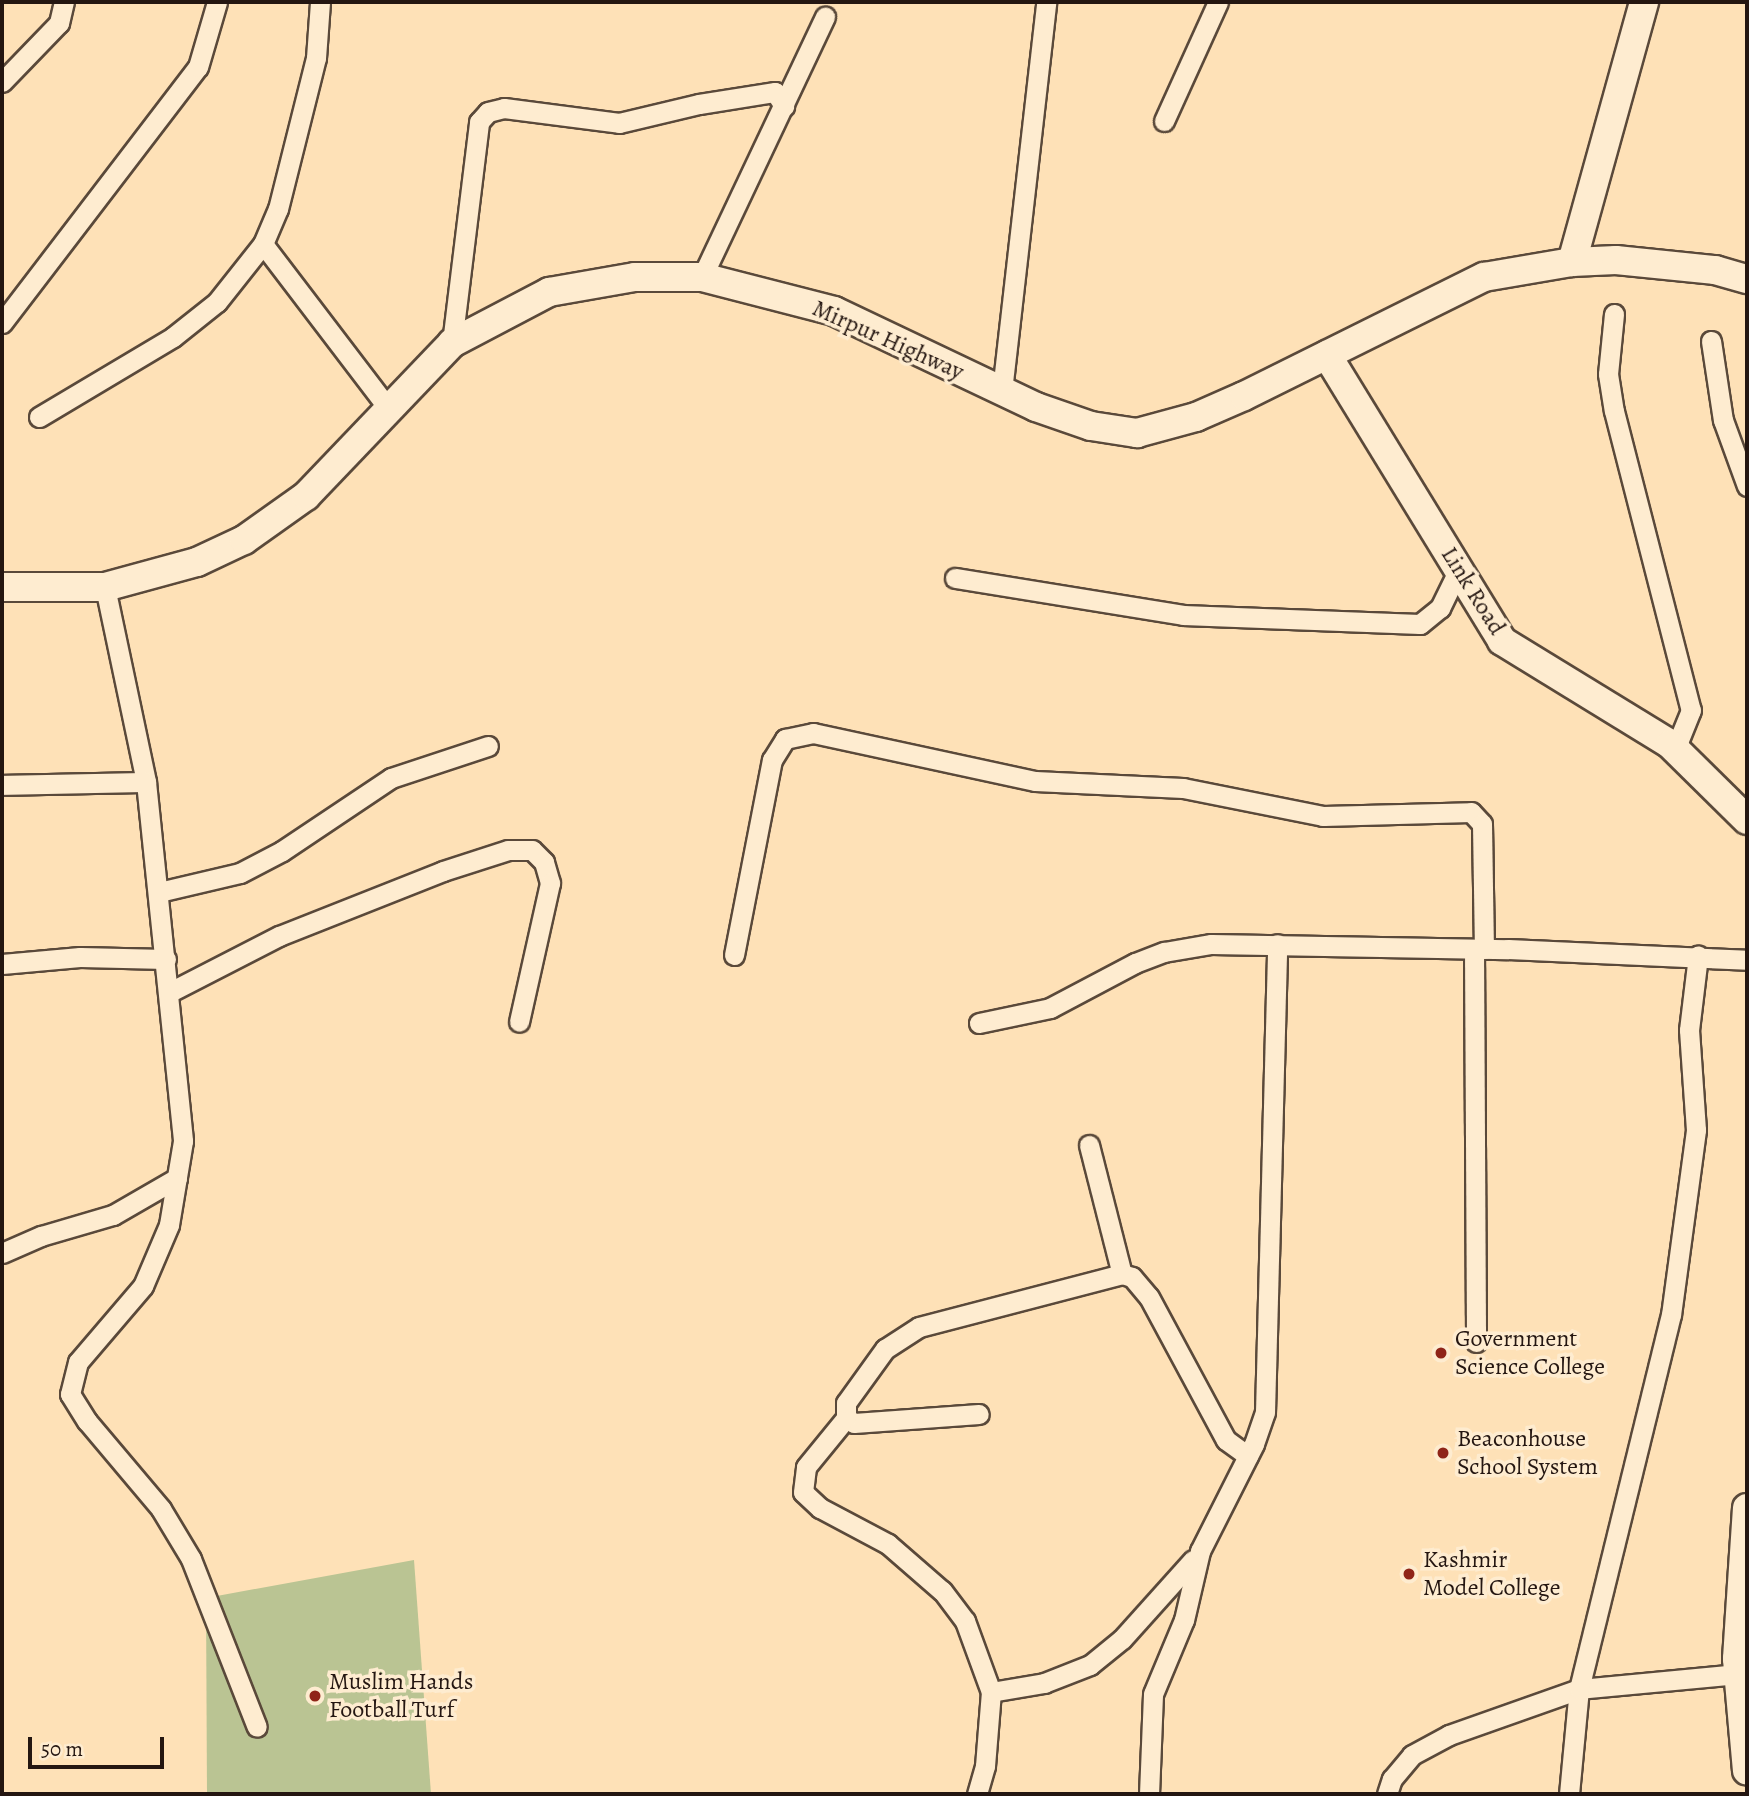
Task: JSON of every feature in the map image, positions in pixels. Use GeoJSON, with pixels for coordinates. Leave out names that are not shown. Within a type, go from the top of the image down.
{"type":"FeatureCollection","features":[{"type":"Feature","properties":{"kind":"main road"},"geometry":{"type":"LineString","coordinates":[[1572,262],[1644,2]]}},
{"type":"Feature","properties":{"kind":"main road","name":"Mirpur Highway"},"geometry":{"type":"LineString","coordinates":[[2,587],[105,587],[197,562],[244,540],[306,496],[391,412],[452,343],[549,292],[635,277],[702,277],[834,311],[1002,391],[1091,426],[1137,433],[1196,417],[1484,277],[1572,262],[1616,260],[1715,270],[1747,279]]}},
{"type":"Feature","properties":{"kind":"main road","name":"Link Road"},"geometry":{"type":"LineString","coordinates":[[1327,355],[1502,641],[1670,744],[1747,820]]}},
{"type":"Feature","properties":{"kind":"main road"},"geometry":{"type":"LineString","coordinates":[[1747,1508],[1741,1664],[1747,1771]]}},
{"type":"Feature","properties":{"kind":"street"},"geometry":{"type":"LineString","coordinates":[[2,82],[59,23],[64,2]]}},
{"type":"Feature","properties":{"kind":"street"},"geometry":{"type":"LineString","coordinates":[[2,323],[198,67],[216,2]]}},
{"type":"Feature","properties":{"kind":"street"},"geometry":{"type":"LineString","coordinates":[[39,417],[182,330],[218,302],[263,244],[278,209],[316,58],[320,2]]}},
{"type":"Feature","properties":{"kind":"street"},"geometry":{"type":"LineString","coordinates":[[1002,391],[1046,2]]}},
{"type":"Feature","properties":{"kind":"street"},"geometry":{"type":"LineString","coordinates":[[1164,121],[1219,2]]}},
{"type":"Feature","properties":{"kind":"street"},"geometry":{"type":"LineString","coordinates":[[702,277],[825,17]]}},
{"type":"Feature","properties":{"kind":"street"},"geometry":{"type":"LineString","coordinates":[[452,343],[479,122],[488,112],[504,108],[619,124],[686,106],[775,92],[784,106]]}},
{"type":"Feature","properties":{"kind":"street"},"geometry":{"type":"LineString","coordinates":[[263,244],[391,412]]}},
{"type":"Feature","properties":{"kind":"street"},"geometry":{"type":"LineString","coordinates":[[1614,314],[1608,374],[1614,411],[1691,710],[1679,740],[1670,744]]}},
{"type":"Feature","properties":{"kind":"street"},"geometry":{"type":"LineString","coordinates":[[1711,341],[1723,420],[1747,486]]}},
{"type":"Feature","properties":{"kind":"street"},"geometry":{"type":"LineString","coordinates":[[955,578],[1183,615],[1420,625],[1440,608],[1459,569]]}},
{"type":"Feature","properties":{"kind":"street"},"geometry":{"type":"LineString","coordinates":[[105,587],[146,782],[170,992],[183,1141],[169,1225],[143,1286],[78,1362],[70,1394],[87,1421],[161,1509],[191,1559],[257,1727]]}},
{"type":"Feature","properties":{"kind":"street"},"geometry":{"type":"LineString","coordinates":[[733,955],[772,760],[785,739],[813,733],[1035,781],[1183,788],[1323,816],[1471,812],[1482,824],[1475,1342]]}},
{"type":"Feature","properties":{"kind":"street"},"geometry":{"type":"LineString","coordinates":[[159,892],[240,873],[282,851],[391,778],[488,746]]}},
{"type":"Feature","properties":{"kind":"street"},"geometry":{"type":"LineString","coordinates":[[2,785],[146,782]]}},
{"type":"Feature","properties":{"kind":"street"},"geometry":{"type":"LineString","coordinates":[[170,992],[279,936],[430,876],[508,850],[532,850],[544,862],[551,883],[519,1022]]}},
{"type":"Feature","properties":{"kind":"street"},"geometry":{"type":"LineString","coordinates":[[979,1023],[1050,1008],[1164,952],[1212,944],[1479,949],[1747,960]]}},
{"type":"Feature","properties":{"kind":"street"},"geometry":{"type":"LineString","coordinates":[[991,1692],[1044,1683],[1090,1665],[1181,1579],[1200,1551],[1248,1456],[1265,1412],[1269,1374],[1277,944]]}},
{"type":"Feature","properties":{"kind":"street"},"geometry":{"type":"LineString","coordinates":[[1569,1794],[1579,1689],[1671,1315],[1696,1130],[1689,1030],[1698,956]]}},
{"type":"Feature","properties":{"kind":"street"},"geometry":{"type":"LineString","coordinates":[[2,964],[80,957],[166,959]]}},
{"type":"Feature","properties":{"kind":"street"},"geometry":{"type":"LineString","coordinates":[[1089,1145],[1122,1274]]}},
{"type":"Feature","properties":{"kind":"street"},"geometry":{"type":"LineString","coordinates":[[2,1253],[41,1236],[113,1215],[177,1178]]}},
{"type":"Feature","properties":{"kind":"street"},"geometry":{"type":"LineString","coordinates":[[977,1794],[985,1766],[991,1692],[965,1621],[942,1591],[888,1544],[820,1508],[803,1492],[806,1467],[846,1418],[846,1404],[885,1349],[904,1333],[1122,1274],[1132,1277],[1149,1297],[1226,1440],[1248,1456]]}},
{"type":"Feature","properties":{"kind":"street"},"geometry":{"type":"LineString","coordinates":[[846,1418],[854,1423],[979,1414]]}},
{"type":"Feature","properties":{"kind":"street"},"geometry":{"type":"LineString","coordinates":[[1150,1794],[1153,1694],[1184,1620],[1200,1551]]}},
{"type":"Feature","properties":{"kind":"street"},"geometry":{"type":"LineString","coordinates":[[1387,1794],[1392,1779],[1412,1755],[1449,1735],[1579,1689],[1741,1664]]}},
{"type":"Feature","properties":{"kind":"green space","name":"Muslim Hands Football Turf"},"geometry":{"type":"Polygon","coordinates":[[[414,1560],[431,1794],[207,1794],[206,1598],[414,1560]]]}},
{"type":"Feature","properties":{"kind":"place","name":"Government Science College"},"geometry":{"type":"Point","coordinates":[1441,1353]}},
{"type":"Feature","properties":{"kind":"place","name":"Beaconhouse School System"},"geometry":{"type":"Point","coordinates":[1443,1453]}},
{"type":"Feature","properties":{"kind":"place","name":"Kashmir Model College"},"geometry":{"type":"Point","coordinates":[1409,1574]}},
{"type":"Feature","properties":{"kind":"place","name":"Muslim Hands Football Turf"},"geometry":{"type":"Point","coordinates":[315,1696]}}]}
